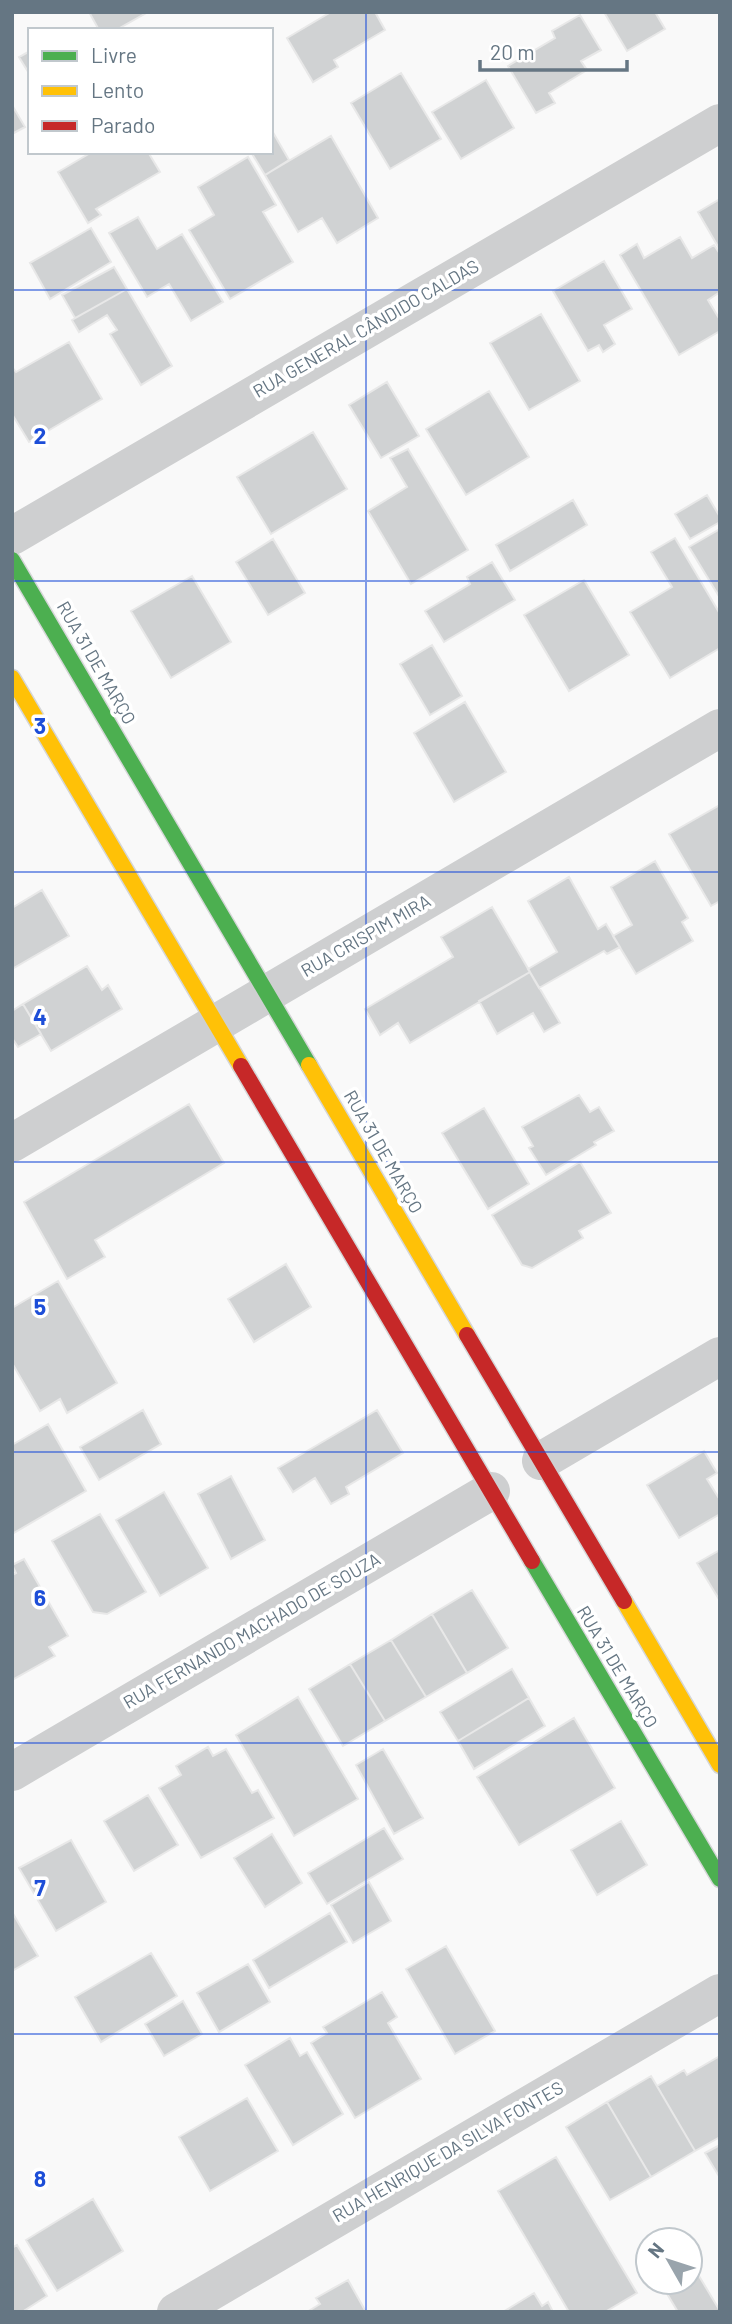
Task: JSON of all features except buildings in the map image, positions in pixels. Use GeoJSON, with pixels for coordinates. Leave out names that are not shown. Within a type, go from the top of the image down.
{"type":"FeatureCollection","features":[{"type":"Feature","properties":{"kind":"main road","name":"RUA 31 DE MARÇO"},"geometry":{"type":"LineString","coordinates":[[12,559],[720,1765]]}},
{"type":"Feature","properties":{"kind":"main road","name":"RUA 31 DE MARÇO"},"geometry":{"type":"LineString","coordinates":[[12,678],[720,1879]]}},
{"type":"Feature","properties":{"kind":"street","name":"RUA GENERAL CÂNDIDO CALDAS"},"geometry":{"type":"LineString","coordinates":[[12,536],[720,123]]}},
{"type":"Feature","properties":{"kind":"street","name":"RUA CRISPIM MIRA"},"geometry":{"type":"LineString","coordinates":[[12,1143],[720,728]]}},
{"type":"Feature","properties":{"kind":"street"},"geometry":{"type":"LineString","coordinates":[[541,1461],[720,1356]]}},
{"type":"Feature","properties":{"kind":"street","name":"RUA FERNANDO MACHADO DE SOUZA"},"geometry":{"type":"LineString","coordinates":[[12,1772],[491,1491]]}},
{"type":"Feature","properties":{"kind":"street","name":"RUA HENRIQUE DA SILVA FONTES"},"geometry":{"type":"LineString","coordinates":[[176,2312],[720,1993]]}},
{"type":"Feature","properties":{"kind":"traffic: fast"},"geometry":{"type":"LineString","coordinates":[[12,560],[309,1065]]}},
{"type":"Feature","properties":{"kind":"traffic: fast"},"geometry":{"type":"LineString","coordinates":[[532,1561],[720,1879]]}},
{"type":"Feature","properties":{"kind":"traffic: slow"},"geometry":{"type":"LineString","coordinates":[[12,678],[241,1066]]}},
{"type":"Feature","properties":{"kind":"traffic: slow"},"geometry":{"type":"LineString","coordinates":[[309,1065],[467,1335]]}},
{"type":"Feature","properties":{"kind":"traffic: slow"},"geometry":{"type":"LineString","coordinates":[[624,1601],[720,1765]]}},
{"type":"Feature","properties":{"kind":"traffic: jam"},"geometry":{"type":"LineString","coordinates":[[241,1066],[532,1561]]}},
{"type":"Feature","properties":{"kind":"traffic: jam"},"geometry":{"type":"LineString","coordinates":[[467,1335],[624,1601]]}}]}
